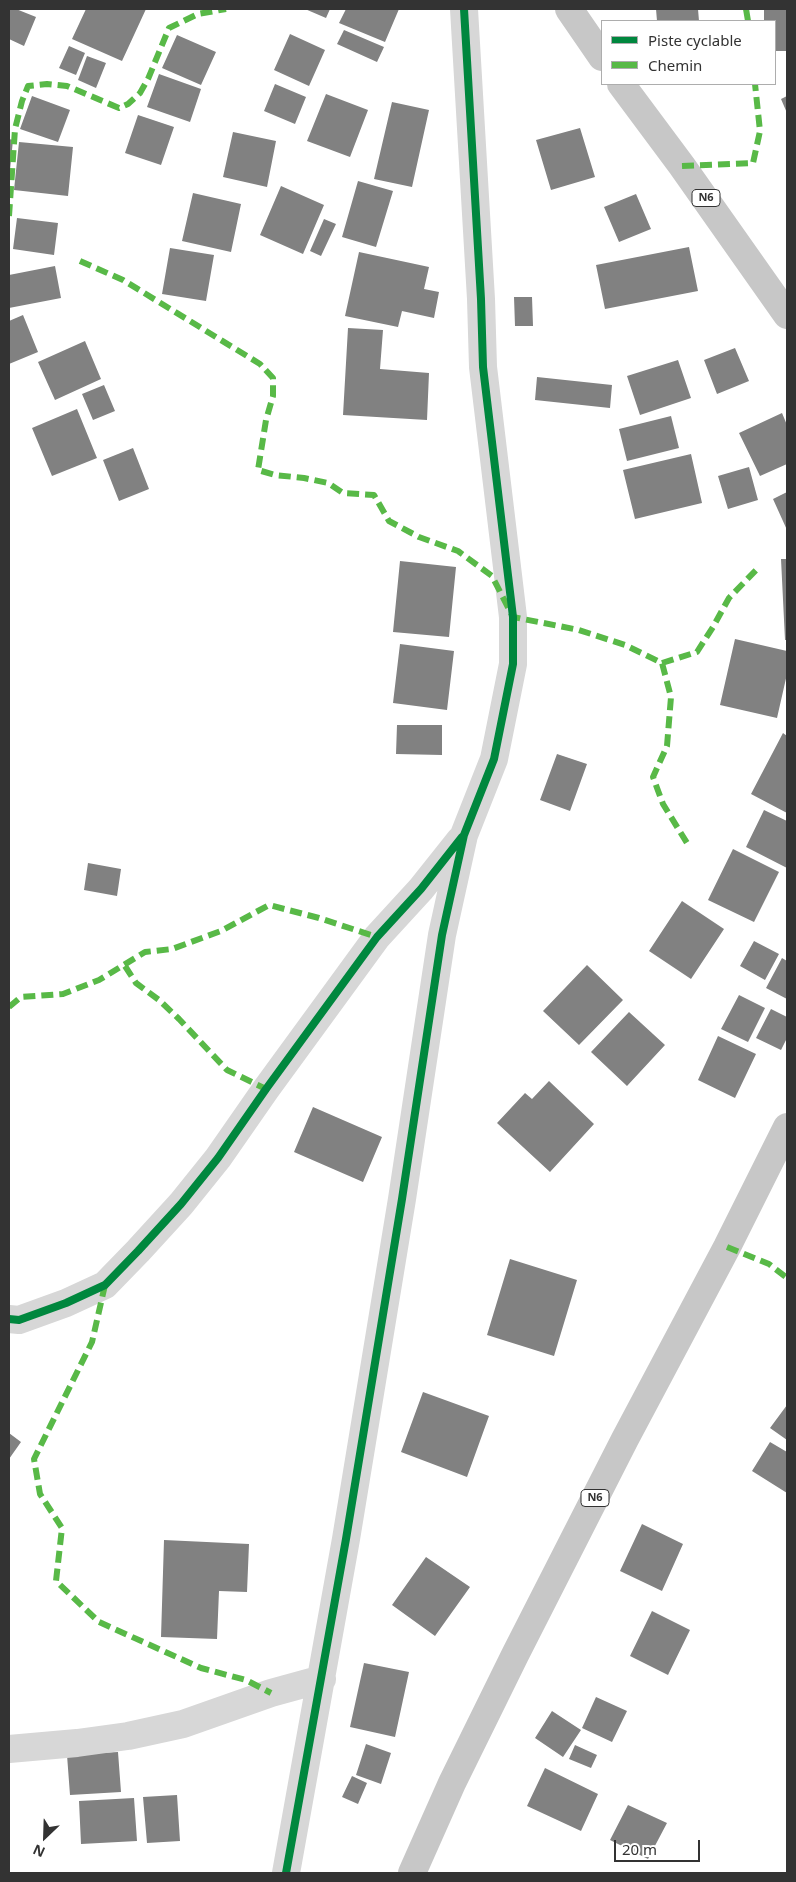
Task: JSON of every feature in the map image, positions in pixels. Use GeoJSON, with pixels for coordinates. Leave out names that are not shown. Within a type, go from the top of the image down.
{"type":"FeatureCollection","features":[{"type":"Feature","properties":{"kind":"highway"},"geometry":{"type":"LineString","coordinates":[[569,9],[601,56]]}},
{"type":"Feature","properties":{"kind":"highway","name":"N6"},"geometry":{"type":"LineString","coordinates":[[622,85],[704,196],[787,315]]}},
{"type":"Feature","properties":{"kind":"highway","name":"N6"},"geometry":{"type":"LineString","coordinates":[[412,1873],[452,1783],[515,1656],[625,1438],[727,1247],[787,1128]]}},
{"type":"Feature","properties":{"kind":"street"},"geometry":{"type":"LineString","coordinates":[[286,1873],[322,1679],[402,1199],[442,935],[464,835],[494,759],[514,664],[514,617],[483,367],[481,299],[464,9]]}},
{"type":"Feature","properties":{"kind":"street"},"geometry":{"type":"LineString","coordinates":[[12,1324],[66,1303],[105,1285],[182,1204],[218,1158],[377,937],[421,889],[464,835]]}},
{"type":"Feature","properties":{"kind":"street"},"geometry":{"type":"LineString","coordinates":[[9,1749],[128,1736],[183,1724],[271,1693],[322,1679]]}},
{"type":"Feature","properties":{"kind":"building"},"geometry":{"type":"Polygon","coordinates":[[[9,9],[16,9],[36,17],[24,46],[9,39],[9,9]]]}},
{"type":"Feature","properties":{"kind":"building"},"geometry":{"type":"Polygon","coordinates":[[[86,9],[146,9],[122,61],[72,39],[86,9]]]}},
{"type":"Feature","properties":{"kind":"building"},"geometry":{"type":"Polygon","coordinates":[[[305,9],[330,9],[326,18],[305,9]]]}},
{"type":"Feature","properties":{"kind":"building"},"geometry":{"type":"Polygon","coordinates":[[[346,9],[399,9],[385,42],[339,23],[346,9]]]}},
{"type":"Feature","properties":{"kind":"building"},"geometry":{"type":"Polygon","coordinates":[[[656,9],[698,9],[699,20],[657,20],[656,9]]]}},
{"type":"Feature","properties":{"kind":"building"},"geometry":{"type":"Polygon","coordinates":[[[764,9],[787,9],[787,51],[776,51],[776,20],[764,20],[764,9]]]}},
{"type":"Feature","properties":{"kind":"building"},"geometry":{"type":"Polygon","coordinates":[[[344,30],[384,47],[377,62],[337,44],[344,30]]]}},
{"type":"Feature","properties":{"kind":"building"},"geometry":{"type":"Polygon","coordinates":[[[290,34],[325,50],[309,86],[274,70],[290,34]]]}},
{"type":"Feature","properties":{"kind":"building"},"geometry":{"type":"Polygon","coordinates":[[[177,35],[216,52],[201,85],[162,68],[177,35]]]}},
{"type":"Feature","properties":{"kind":"building"},"geometry":{"type":"Polygon","coordinates":[[[69,46],[85,53],[76,75],[59,68],[69,46]]]}},
{"type":"Feature","properties":{"kind":"building"},"geometry":{"type":"Polygon","coordinates":[[[87,56],[106,63],[96,88],[78,80],[87,56]]]}},
{"type":"Feature","properties":{"kind":"building"},"geometry":{"type":"Polygon","coordinates":[[[159,74],[201,89],[190,122],[147,107],[159,74]]]}},
{"type":"Feature","properties":{"kind":"building"},"geometry":{"type":"Polygon","coordinates":[[[275,84],[306,97],[295,124],[264,111],[275,84]]]}},
{"type":"Feature","properties":{"kind":"building"},"geometry":{"type":"Polygon","coordinates":[[[326,94],[368,110],[350,157],[307,141],[326,94]]]}},
{"type":"Feature","properties":{"kind":"building"},"geometry":{"type":"Polygon","coordinates":[[[32,96],[70,110],[58,142],[20,129],[32,96]]]}},
{"type":"Feature","properties":{"kind":"building"},"geometry":{"type":"Polygon","coordinates":[[[787,96],[787,113],[781,99],[787,96]]]}},
{"type":"Feature","properties":{"kind":"building"},"geometry":{"type":"Polygon","coordinates":[[[392,102],[429,110],[412,187],[374,179],[392,102]]]}},
{"type":"Feature","properties":{"kind":"building"},"geometry":{"type":"Polygon","coordinates":[[[138,115],[174,127],[161,165],[125,153],[138,115]]]}},
{"type":"Feature","properties":{"kind":"building"},"geometry":{"type":"Polygon","coordinates":[[[580,128],[595,177],[551,190],[536,140],[580,128]]]}},
{"type":"Feature","properties":{"kind":"building"},"geometry":{"type":"Polygon","coordinates":[[[233,132],[276,141],[267,187],[223,177],[233,132]]]}},
{"type":"Feature","properties":{"kind":"building"},"geometry":{"type":"Polygon","coordinates":[[[9,139],[13,140],[10,170],[9,170],[9,139]]]}},
{"type":"Feature","properties":{"kind":"building"},"geometry":{"type":"Polygon","coordinates":[[[19,142],[73,147],[68,196],[14,190],[19,142]]]}},
{"type":"Feature","properties":{"kind":"building"},"geometry":{"type":"Polygon","coordinates":[[[358,181],[393,191],[376,247],[342,237],[358,181]]]}},
{"type":"Feature","properties":{"kind":"building"},"geometry":{"type":"Polygon","coordinates":[[[281,186],[324,205],[303,254],[260,235],[281,186]]]}},
{"type":"Feature","properties":{"kind":"building"},"geometry":{"type":"Polygon","coordinates":[[[193,193],[241,204],[231,252],[182,241],[193,193]]]}},
{"type":"Feature","properties":{"kind":"building"},"geometry":{"type":"Polygon","coordinates":[[[636,194],[651,229],[619,242],[604,207],[636,194]]]}},
{"type":"Feature","properties":{"kind":"building"},"geometry":{"type":"Polygon","coordinates":[[[17,218],[58,223],[54,255],[13,249],[17,218]]]}},
{"type":"Feature","properties":{"kind":"building"},"geometry":{"type":"Polygon","coordinates":[[[324,219],[336,224],[321,256],[310,251],[324,219]]]}},
{"type":"Feature","properties":{"kind":"building"},"geometry":{"type":"Polygon","coordinates":[[[689,247],[698,291],[605,309],[596,265],[689,247]]]}},
{"type":"Feature","properties":{"kind":"building"},"geometry":{"type":"Polygon","coordinates":[[[170,248],[214,255],[206,301],[162,294],[170,248]]]}},
{"type":"Feature","properties":{"kind":"building"},"geometry":{"type":"Polygon","coordinates":[[[359,252],[429,267],[424,289],[439,292],[434,318],[402,311],[398,327],[345,316],[359,252]]]}},
{"type":"Feature","properties":{"kind":"building"},"geometry":{"type":"Polygon","coordinates":[[[55,266],[61,298],[9,308],[9,275],[55,266]]]}},
{"type":"Feature","properties":{"kind":"building"},"geometry":{"type":"Polygon","coordinates":[[[514,297],[532,297],[533,326],[515,326],[514,297]]]}},
{"type":"Feature","properties":{"kind":"building"},"geometry":{"type":"Polygon","coordinates":[[[23,315],[38,352],[9,364],[9,321],[23,315]]]}},
{"type":"Feature","properties":{"kind":"building"},"geometry":{"type":"Polygon","coordinates":[[[348,328],[383,330],[380,369],[429,373],[427,420],[343,415],[348,328]]]}},
{"type":"Feature","properties":{"kind":"building"},"geometry":{"type":"Polygon","coordinates":[[[85,341],[101,379],[55,400],[38,362],[85,341]]]}},
{"type":"Feature","properties":{"kind":"building"},"geometry":{"type":"Polygon","coordinates":[[[735,348],[749,381],[717,394],[704,360],[735,348]]]}},
{"type":"Feature","properties":{"kind":"building"},"geometry":{"type":"Polygon","coordinates":[[[678,360],[691,398],[640,415],[627,376],[678,360]]]}},
{"type":"Feature","properties":{"kind":"building"},"geometry":{"type":"Polygon","coordinates":[[[537,377],[612,385],[610,408],[535,400],[537,377]]]}},
{"type":"Feature","properties":{"kind":"building"},"geometry":{"type":"Polygon","coordinates":[[[104,385],[115,411],[93,420],[82,394],[104,385]]]}},
{"type":"Feature","properties":{"kind":"building"},"geometry":{"type":"Polygon","coordinates":[[[77,409],[97,458],[52,476],[32,428],[77,409]]]}},
{"type":"Feature","properties":{"kind":"building"},"geometry":{"type":"Polygon","coordinates":[[[782,413],[787,425],[787,464],[760,476],[739,433],[782,413]]]}},
{"type":"Feature","properties":{"kind":"building"},"geometry":{"type":"Polygon","coordinates":[[[671,416],[679,448],[627,461],[619,429],[671,416]]]}},
{"type":"Feature","properties":{"kind":"building"},"geometry":{"type":"Polygon","coordinates":[[[133,448],[149,489],[119,501],[103,460],[133,448]]]}},
{"type":"Feature","properties":{"kind":"building"},"geometry":{"type":"Polygon","coordinates":[[[691,454],[702,503],[635,519],[623,470],[691,454]]]}},
{"type":"Feature","properties":{"kind":"building"},"geometry":{"type":"Polygon","coordinates":[[[749,467],[758,500],[728,509],[718,476],[749,467]]]}},
{"type":"Feature","properties":{"kind":"building"},"geometry":{"type":"Polygon","coordinates":[[[787,492],[787,530],[773,499],[787,492]]]}},
{"type":"Feature","properties":{"kind":"building"},"geometry":{"type":"Polygon","coordinates":[[[781,559],[787,559],[787,640],[785,640],[781,559]]]}},
{"type":"Feature","properties":{"kind":"building"},"geometry":{"type":"Polygon","coordinates":[[[400,561],[456,567],[449,637],[393,632],[400,561]]]}},
{"type":"Feature","properties":{"kind":"building"},"geometry":{"type":"Polygon","coordinates":[[[735,639],[787,651],[787,674],[777,718],[720,705],[735,639]]]}},
{"type":"Feature","properties":{"kind":"building"},"geometry":{"type":"Polygon","coordinates":[[[400,644],[454,651],[447,710],[393,703],[400,644]]]}},
{"type":"Feature","properties":{"kind":"building"},"geometry":{"type":"Polygon","coordinates":[[[397,725],[442,725],[442,755],[396,754],[397,725]]]}},
{"type":"Feature","properties":{"kind":"building"},"geometry":{"type":"Polygon","coordinates":[[[783,733],[787,736],[787,813],[751,794],[783,733]]]}},
{"type":"Feature","properties":{"kind":"building"},"geometry":{"type":"Polygon","coordinates":[[[557,754],[587,764],[570,811],[540,800],[557,754]]]}},
{"type":"Feature","properties":{"kind":"building"},"geometry":{"type":"Polygon","coordinates":[[[764,810],[787,821],[787,868],[746,847],[764,810]]]}},
{"type":"Feature","properties":{"kind":"building"},"geometry":{"type":"Polygon","coordinates":[[[733,849],[779,872],[754,922],[708,900],[733,849]]]}},
{"type":"Feature","properties":{"kind":"building"},"geometry":{"type":"Polygon","coordinates":[[[88,863],[121,869],[117,896],[84,890],[88,863]]]}},
{"type":"Feature","properties":{"kind":"building"},"geometry":{"type":"Polygon","coordinates":[[[682,901],[724,929],[691,979],[649,951],[682,901]]]}},
{"type":"Feature","properties":{"kind":"building"},"geometry":{"type":"Polygon","coordinates":[[[754,941],[779,954],[765,980],[740,966],[754,941]]]}},
{"type":"Feature","properties":{"kind":"building"},"geometry":{"type":"Polygon","coordinates":[[[782,958],[787,961],[787,999],[766,988],[782,958]]]}},
{"type":"Feature","properties":{"kind":"building"},"geometry":{"type":"Polygon","coordinates":[[[587,965],[623,1000],[579,1045],[543,1011],[587,965]]]}},
{"type":"Feature","properties":{"kind":"building"},"geometry":{"type":"Polygon","coordinates":[[[739,995],[765,1008],[748,1042],[721,1029],[739,995]]]}},
{"type":"Feature","properties":{"kind":"building"},"geometry":{"type":"Polygon","coordinates":[[[771,1009],[787,1017],[787,1038],[781,1050],[756,1038],[771,1009]]]}},
{"type":"Feature","properties":{"kind":"building"},"geometry":{"type":"Polygon","coordinates":[[[629,1012],[665,1045],[627,1086],[591,1052],[629,1012]]]}},
{"type":"Feature","properties":{"kind":"building"},"geometry":{"type":"Polygon","coordinates":[[[718,1036],[756,1054],[735,1098],[698,1080],[718,1036]]]}},
{"type":"Feature","properties":{"kind":"building"},"geometry":{"type":"Polygon","coordinates":[[[549,1081],[594,1124],[550,1172],[497,1123],[525,1093],[532,1099],[549,1081]]]}},
{"type":"Feature","properties":{"kind":"building"},"geometry":{"type":"Polygon","coordinates":[[[313,1107],[382,1137],[363,1182],[294,1152],[313,1107]]]}},
{"type":"Feature","properties":{"kind":"building"},"geometry":{"type":"Polygon","coordinates":[[[510,1259],[577,1280],[554,1356],[487,1335],[510,1259]]]}},
{"type":"Feature","properties":{"kind":"building"},"geometry":{"type":"Polygon","coordinates":[[[423,1392],[489,1416],[467,1477],[401,1452],[423,1392]]]}},
{"type":"Feature","properties":{"kind":"building"},"geometry":{"type":"Polygon","coordinates":[[[787,1405],[787,1440],[770,1428],[787,1405]]]}},
{"type":"Feature","properties":{"kind":"building"},"geometry":{"type":"Polygon","coordinates":[[[9,1433],[21,1442],[9,1459],[9,1433]]]}},
{"type":"Feature","properties":{"kind":"building"},"geometry":{"type":"Polygon","coordinates":[[[770,1442],[787,1452],[787,1493],[752,1471],[770,1442]]]}},
{"type":"Feature","properties":{"kind":"building"},"geometry":{"type":"Polygon","coordinates":[[[642,1524],[683,1544],[662,1591],[620,1571],[642,1524]]]}},
{"type":"Feature","properties":{"kind":"building"},"geometry":{"type":"Polygon","coordinates":[[[164,1540],[249,1544],[247,1592],[219,1591],[217,1639],[161,1637],[164,1540]]]}},
{"type":"Feature","properties":{"kind":"building"},"geometry":{"type":"Polygon","coordinates":[[[426,1557],[470,1587],[435,1636],[392,1605],[426,1557]]]}},
{"type":"Feature","properties":{"kind":"building"},"geometry":{"type":"Polygon","coordinates":[[[652,1611],[690,1630],[668,1675],[630,1656],[652,1611]]]}},
{"type":"Feature","properties":{"kind":"building"},"geometry":{"type":"Polygon","coordinates":[[[364,1663],[409,1672],[395,1737],[350,1727],[364,1663]]]}},
{"type":"Feature","properties":{"kind":"building"},"geometry":{"type":"Polygon","coordinates":[[[596,1697],[627,1711],[612,1742],[582,1728],[596,1697]]]}},
{"type":"Feature","properties":{"kind":"building"},"geometry":{"type":"Polygon","coordinates":[[[552,1711],[581,1730],[563,1757],[535,1738],[552,1711]]]}},
{"type":"Feature","properties":{"kind":"building"},"geometry":{"type":"Polygon","coordinates":[[[366,1744],[391,1753],[381,1784],[356,1775],[366,1744]]]}},
{"type":"Feature","properties":{"kind":"building"},"geometry":{"type":"Polygon","coordinates":[[[575,1745],[597,1755],[591,1768],[569,1759],[575,1745]]]}},
{"type":"Feature","properties":{"kind":"building"},"geometry":{"type":"Polygon","coordinates":[[[118,1752],[121,1792],[70,1795],[67,1755],[118,1752]]]}},
{"type":"Feature","properties":{"kind":"building"},"geometry":{"type":"Polygon","coordinates":[[[545,1768],[598,1794],[581,1831],[527,1806],[545,1768]]]}},
{"type":"Feature","properties":{"kind":"building"},"geometry":{"type":"Polygon","coordinates":[[[352,1776],[367,1783],[358,1804],[342,1797],[352,1776]]]}},
{"type":"Feature","properties":{"kind":"building"},"geometry":{"type":"Polygon","coordinates":[[[177,1795],[180,1841],[147,1843],[143,1797],[177,1795]]]}},
{"type":"Feature","properties":{"kind":"building"},"geometry":{"type":"Polygon","coordinates":[[[134,1798],[137,1841],[81,1844],[79,1801],[134,1798]]]}},
{"type":"Feature","properties":{"kind":"building"},"geometry":{"type":"Polygon","coordinates":[[[628,1805],[667,1823],[648,1859],[610,1840],[628,1805]]]}},
{"type":"Feature","properties":{"kind":"marked path"},"geometry":{"type":"LineString","coordinates":[[9,216],[15,129],[28,86],[47,84],[67,86],[119,108],[128,104],[140,93],[148,79],[169,28],[198,14],[226,9]]}},
{"type":"Feature","properties":{"kind":"marked path"},"geometry":{"type":"LineString","coordinates":[[746,9],[748,20]]}},
{"type":"Feature","properties":{"kind":"marked path"},"geometry":{"type":"LineString","coordinates":[[682,166],[753,163],[760,131],[755,85]]}},
{"type":"Feature","properties":{"kind":"marked path"},"geometry":{"type":"LineString","coordinates":[[80,261],[123,280],[260,364],[273,378],[273,396],[266,420],[258,470],[275,475],[328,483],[343,493],[374,495],[389,521],[419,537],[458,551],[492,576],[513,617],[579,630],[625,645],[662,663],[671,697],[667,746],[653,777],[663,804],[687,843]]}},
{"type":"Feature","properties":{"kind":"marked path"},"geometry":{"type":"LineString","coordinates":[[662,663],[697,652],[729,598],[759,567]]}},
{"type":"Feature","properties":{"kind":"marked path"},"geometry":{"type":"LineString","coordinates":[[9,1007],[21,997],[63,994],[99,980],[145,952],[172,949],[221,931],[269,905],[319,918],[377,937]]}},
{"type":"Feature","properties":{"kind":"marked path"},"geometry":{"type":"LineString","coordinates":[[125,966],[136,983],[159,1000],[179,1019],[227,1070],[266,1089]]}},
{"type":"Feature","properties":{"kind":"marked path"},"geometry":{"type":"LineString","coordinates":[[727,1247],[769,1264],[787,1278]]}},
{"type":"Feature","properties":{"kind":"marked path"},"geometry":{"type":"LineString","coordinates":[[105,1285],[92,1342],[34,1459],[40,1494],[62,1528],[56,1581],[99,1622],[201,1668],[246,1680],[271,1693]]}},
{"type":"Feature","properties":{"kind":"cycle path"},"geometry":{"type":"LineString","coordinates":[[286,1873],[346,1539],[402,1199],[442,935],[464,835],[494,759],[513,664],[513,617],[483,367],[481,299],[464,9]]}},
{"type":"Feature","properties":{"kind":"cycle path"},"geometry":{"type":"LineString","coordinates":[[9,1319],[19,1320],[66,1303],[105,1285],[138,1251],[181,1204],[218,1158],[377,937],[421,889],[462,837]]}}]}
